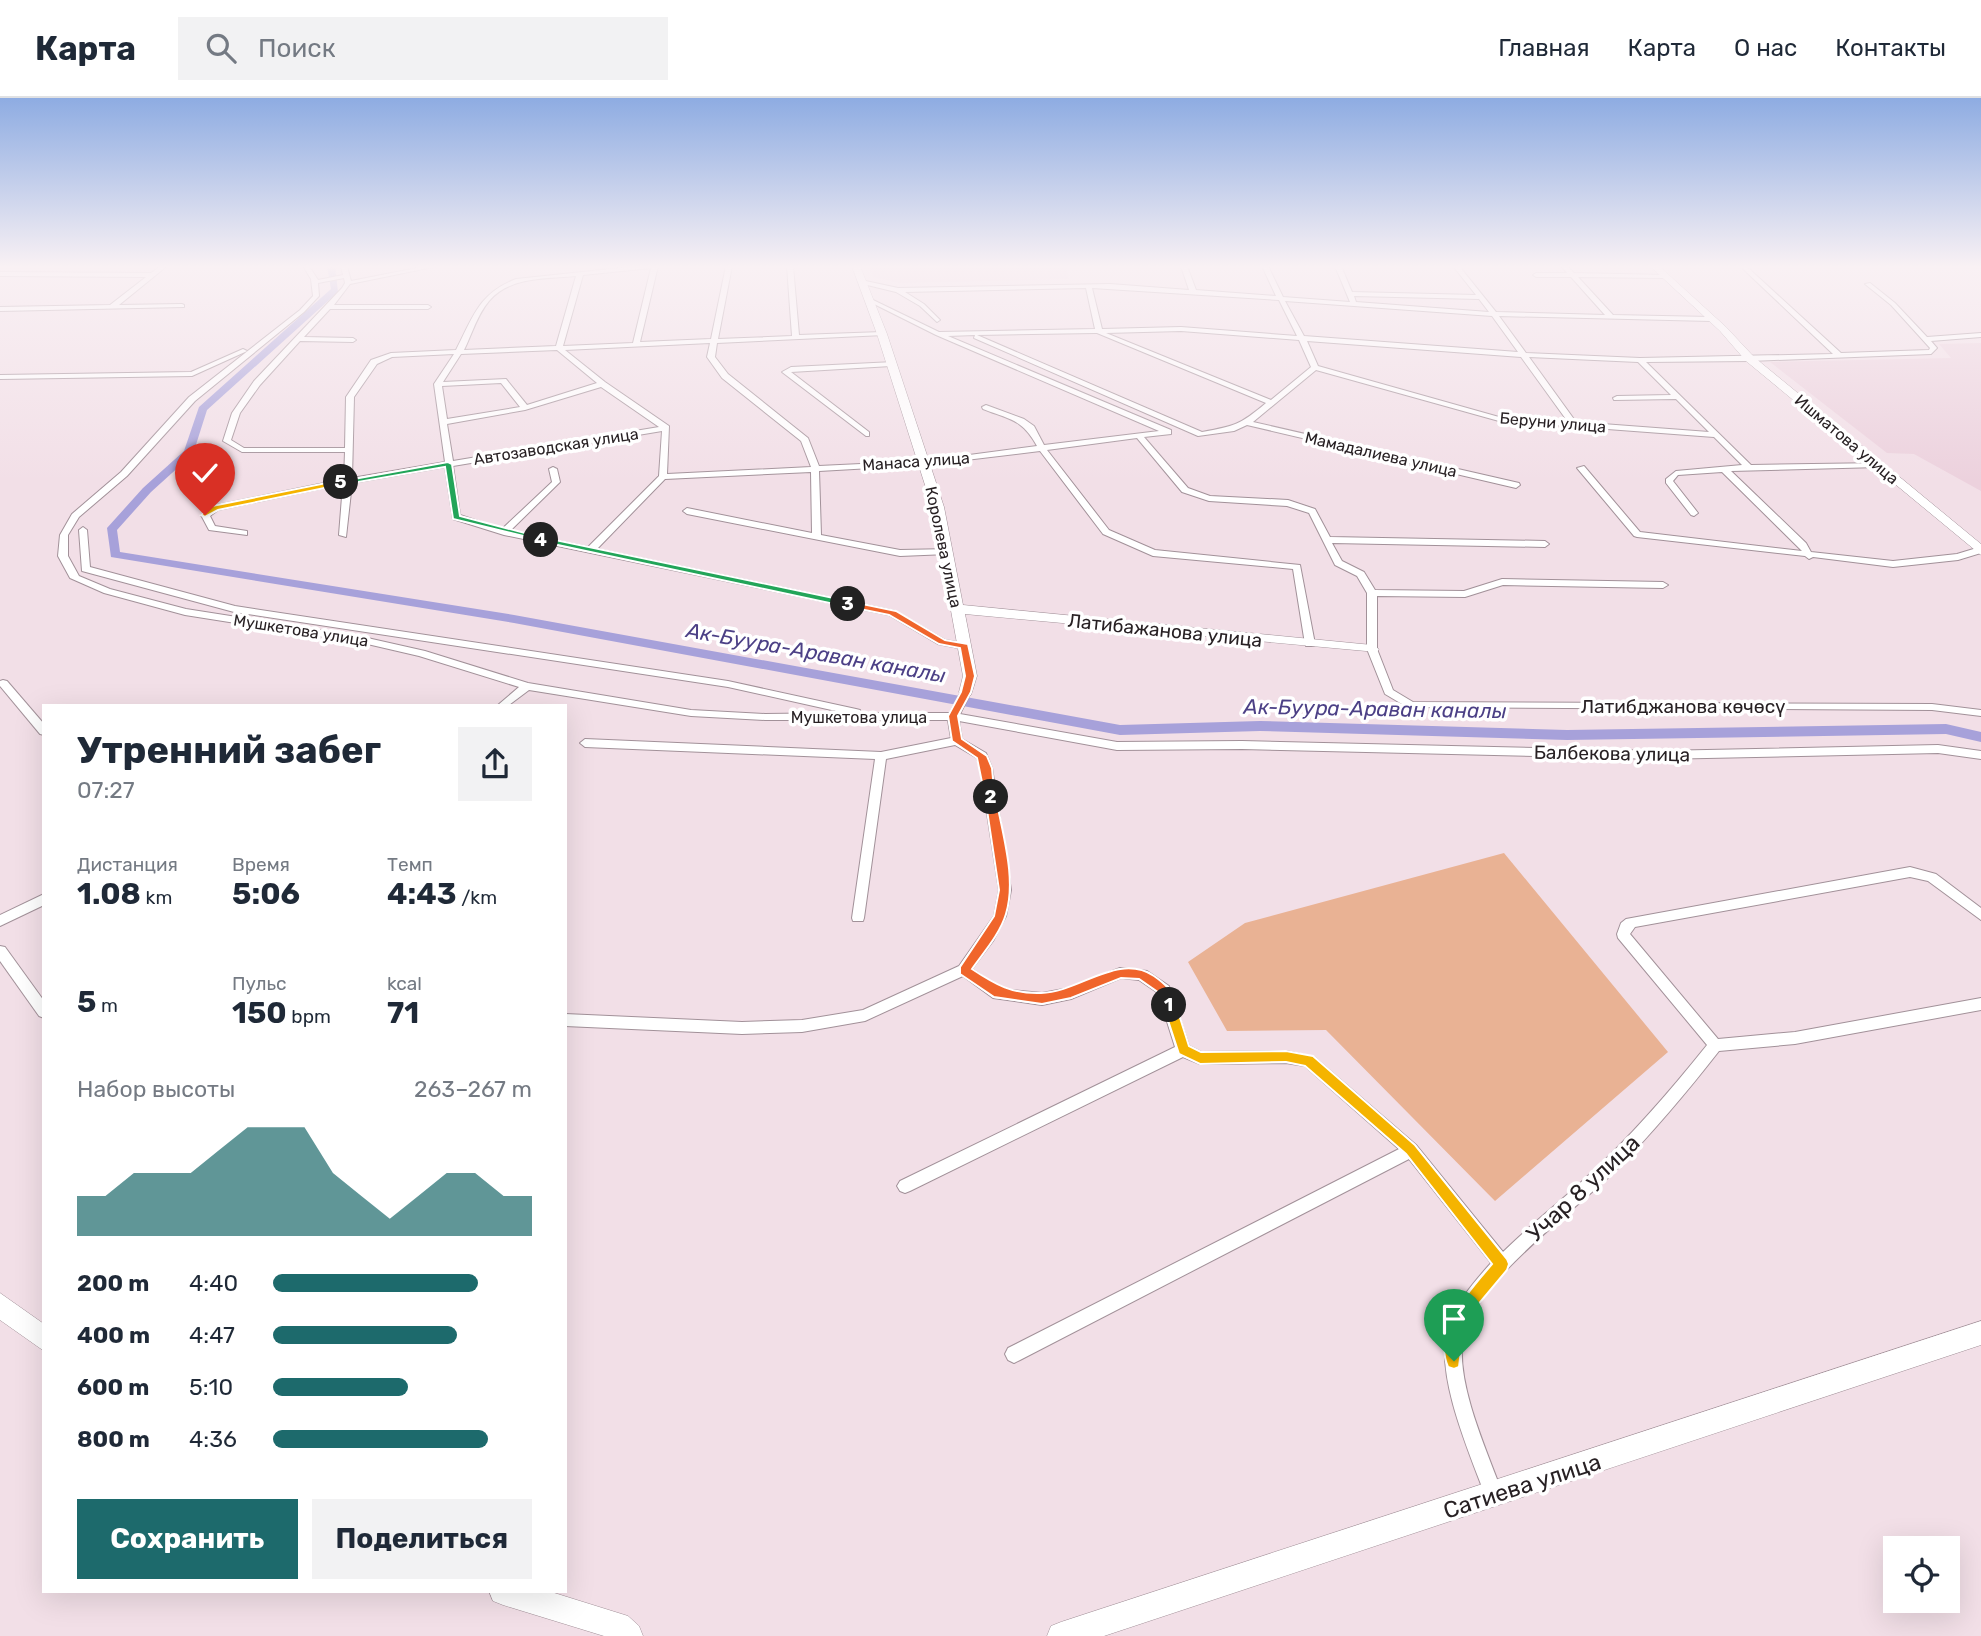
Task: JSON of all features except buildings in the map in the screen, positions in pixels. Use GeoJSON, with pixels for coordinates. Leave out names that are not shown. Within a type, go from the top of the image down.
{"type":"FeatureCollection","features":[{"type":"Feature","properties":{"kind":"street","name":"Мушкетова улица"},"geometry":{"type":"LineString","coordinates":[[267,338],[192,399],[124,474],[75,516],[64,535],[63,556],[75,578],[107,591],[185,612],[363,640],[421,653],[527,685],[691,713],[765,717],[876,717],[955,713],[1117,746],[1242,745]]}},
{"type":"Feature","properties":{"kind":"street"},"geometry":{"type":"LineString","coordinates":[[466,338],[438,384],[456,517],[504,532],[892,613],[942,642],[964,646]]}},
{"type":"Feature","properties":{"kind":"street"},"geometry":{"type":"LineString","coordinates":[[559,348],[562,338]]}},
{"type":"Feature","properties":{"kind":"street"},"geometry":{"type":"LineString","coordinates":[[636,344],[637,338]]}},
{"type":"Feature","properties":{"kind":"street"},"geometry":{"type":"LineString","coordinates":[[716,338],[711,357],[726,376],[804,440],[815,467],[817,536]]}},
{"type":"Feature","properties":{"kind":"street"},"geometry":{"type":"LineString","coordinates":[[343,535],[348,481],[350,397],[374,362],[391,355],[780,338]]}},
{"type":"Feature","properties":{"kind":"street","name":"Королева улица"},"geometry":{"type":"LineString","coordinates":[[883,338],[938,507],[970,676],[966,692]]}},
{"type":"Feature","properties":{"kind":"street","name":"Манаса улица"},"geometry":{"type":"LineString","coordinates":[[663,477],[924,463],[1168,432],[947,338]]}},
{"type":"Feature","properties":{"kind":"street"},"geometry":{"type":"LineString","coordinates":[[976,338],[1201,434],[1234,429],[1249,421],[1315,367],[1304,338]]}},
{"type":"Feature","properties":{"kind":"street"},"geometry":{"type":"LineString","coordinates":[[1113,338],[1270,402]]}},
{"type":"Feature","properties":{"kind":"street"},"geometry":{"type":"LineString","coordinates":[[1301,338],[1524,355],[1640,360],[1931,352],[1934,348],[1926,339]]}},
{"type":"Feature","properties":{"kind":"street"},"geometry":{"type":"LineString","coordinates":[[1511,338],[1573,424]]}},
{"type":"Feature","properties":{"kind":"street","name":"Ишматова улица"},"geometry":{"type":"LineString","coordinates":[[1730,338],[1750,359],[1980,551]]}},
{"type":"Feature","properties":{"kind":"street"},"geometry":{"type":"LineString","coordinates":[[1821,338],[1839,355]]}},
{"type":"Feature","properties":{"kind":"street"},"geometry":{"type":"LineString","coordinates":[[1926,339],[1943,338]]}},
{"type":"Feature","properties":{"kind":"street"},"geometry":{"type":"LineString","coordinates":[[348,450],[242,450],[227,440],[236,413],[257,383],[298,339],[353,340]]}},
{"type":"Feature","properties":{"kind":"street"},"geometry":{"type":"LineString","coordinates":[[0,377],[192,374],[261,342]]}},
{"type":"Feature","properties":{"kind":"street"},"geometry":{"type":"LineString","coordinates":[[559,348],[602,384],[666,428],[663,477],[590,550]]}},
{"type":"Feature","properties":{"kind":"street"},"geometry":{"type":"LineString","coordinates":[[1640,360],[1713,435],[1749,467]]}},
{"type":"Feature","properties":{"kind":"street"},"geometry":{"type":"LineString","coordinates":[[866,434],[786,372],[791,369],[891,364]]}},
{"type":"Feature","properties":{"kind":"street","name":"Беруни улица"},"geometry":{"type":"LineString","coordinates":[[1315,367],[1499,419],[1713,435]]}},
{"type":"Feature","properties":{"kind":"street"},"geometry":{"type":"LineString","coordinates":[[438,384],[503,381],[525,408]]}},
{"type":"Feature","properties":{"kind":"street"},"geometry":{"type":"LineString","coordinates":[[444,422],[525,408],[602,384]]}},
{"type":"Feature","properties":{"kind":"street"},"geometry":{"type":"LineString","coordinates":[[1618,398],[1677,397]]}},
{"type":"Feature","properties":{"kind":"street"},"geometry":{"type":"LineString","coordinates":[[986,407],[1021,421],[1031,428],[1042,448],[1106,532],[1153,553],[1297,567],[1310,644]]}},
{"type":"Feature","properties":{"kind":"street","name":"Мамадалиева улица"},"geometry":{"type":"LineString","coordinates":[[1249,421],[1250,424],[1516,485]]}},
{"type":"Feature","properties":{"kind":"street","name":"Автозаводская улица"},"geometry":{"type":"LineString","coordinates":[[244,533],[212,528],[205,515],[215,508],[348,481],[666,428]]}},
{"type":"Feature","properties":{"kind":"street"},"geometry":{"type":"LineString","coordinates":[[1139,436],[1185,490],[1209,498],[1288,503],[1312,511],[1338,563],[1361,574],[1372,593],[1373,649]]}},
{"type":"Feature","properties":{"kind":"street"},"geometry":{"type":"LineString","coordinates":[[1694,513],[1669,481],[1675,473],[1726,471],[1749,467],[1879,465]]}},
{"type":"Feature","properties":{"kind":"street"},"geometry":{"type":"LineString","coordinates":[[1581,468],[1637,534],[1893,564],[1958,557],[1980,551]]}},
{"type":"Feature","properties":{"kind":"street"},"geometry":{"type":"LineString","coordinates":[[504,532],[556,482],[553,469]]}},
{"type":"Feature","properties":{"kind":"street"},"geometry":{"type":"LineString","coordinates":[[1726,471],[1803,545],[1809,556]]}},
{"type":"Feature","properties":{"kind":"street"},"geometry":{"type":"LineString","coordinates":[[687,511],[900,553],[948,551]]}},
{"type":"Feature","properties":{"kind":"street"},"geometry":{"type":"LineString","coordinates":[[83,530],[85,569],[234,609],[728,684],[876,717]]}},
{"type":"Feature","properties":{"kind":"street"},"geometry":{"type":"LineString","coordinates":[[1326,540],[1545,544]]}},
{"type":"Feature","properties":{"kind":"street"},"geometry":{"type":"LineString","coordinates":[[1372,593],[1465,594],[1502,582],[1663,585]]}},
{"type":"Feature","properties":{"kind":"street","name":"Латибажанова улица"},"geometry":{"type":"LineString","coordinates":[[958,610],[1373,649]]}},
{"type":"Feature","properties":{"kind":"street","name":"Латибджанова көчөсү"},"geometry":{"type":"LineString","coordinates":[[1373,649],[1389,692],[1411,705],[1932,707],[1981,713]]}},
{"type":"Feature","properties":{"kind":"street"},"geometry":{"type":"LineString","coordinates":[[3,683],[42,729]]}},
{"type":"Feature","properties":{"kind":"street"},"geometry":{"type":"LineString","coordinates":[[504,704],[527,685]]}},
{"type":"Feature","properties":{"kind":"street"},"geometry":{"type":"LineString","coordinates":[[955,713],[966,692]]}},
{"type":"Feature","properties":{"kind":"street","name":"Мушкетова улица"},"geometry":{"type":"LineString","coordinates":[[955,713],[957,741]]}},
{"type":"Feature","properties":{"kind":"street"},"geometry":{"type":"LineString","coordinates":[[567,1020],[742,1028],[803,1026],[865,1015],[964,970],[1000,916],[1005,890],[986,768],[982,756],[957,741],[881,756],[585,743]]}},
{"type":"Feature","properties":{"kind":"street","name":"Балбекова улица"},"geometry":{"type":"LineString","coordinates":[[1242,745],[1658,755],[1938,749],[1981,755]]}},
{"type":"Feature","properties":{"kind":"street"},"geometry":{"type":"LineString","coordinates":[[858,918],[881,756]]}},
{"type":"Feature","properties":{"kind":"street"},"geometry":{"type":"LineString","coordinates":[[1981,915],[1932,877],[1910,872],[1631,923],[1623,934],[1715,1045],[1796,1038],[1981,1004]]}},
{"type":"Feature","properties":{"kind":"street"},"geometry":{"type":"LineString","coordinates":[[0,921],[42,900]]}},
{"type":"Feature","properties":{"kind":"street"},"geometry":{"type":"LineString","coordinates":[[0,951],[42,1009]]}},
{"type":"Feature","properties":{"kind":"street"},"geometry":{"type":"LineString","coordinates":[[964,970],[998,994],[1042,999],[1071,993],[1120,973],[1142,975],[1164,990],[1183,1050],[1200,1058],[1286,1057],[1309,1060],[1410,1150],[1502,1264]]}},
{"type":"Feature","properties":{"kind":"street","name":"Учар 8 улица"},"geometry":{"type":"LineString","coordinates":[[1494,1496],[1462,1400],[1454,1361],[1455,1332],[1465,1308],[1502,1264],[1595,1180],[1665,1110],[1715,1045]]}},
{"type":"Feature","properties":{"kind":"street"},"geometry":{"type":"LineString","coordinates":[[905,1186],[1183,1050]]}},
{"type":"Feature","properties":{"kind":"street"},"geometry":{"type":"LineString","coordinates":[[1014,1354],[1410,1150]]}},
{"type":"Feature","properties":{"kind":"street"},"geometry":{"type":"LineString","coordinates":[[0,1305],[42,1337]]}},
{"type":"Feature","properties":{"kind":"street","name":"Сатиева улица"},"geometry":{"type":"LineString","coordinates":[[1061,1636],[1494,1496],[1981,1333]]}},
{"type":"Feature","properties":{"kind":"street"},"geometry":{"type":"LineString","coordinates":[[509,1593],[618,1626],[629,1636]]}},
{"type":"Feature","properties":{"kind":"shaded area"},"geometry":{"type":"Polygon","coordinates":[[[1981,343],[1981,491],[1914,454],[1887,453],[1770,362],[1951,358],[1939,344],[1981,343]]]}},
{"type":"Feature","properties":{"kind":"shaded area"},"geometry":{"type":"Polygon","coordinates":[[[1504,853],[1668,1052],[1495,1201],[1326,1030],[1227,1031],[1188,962],[1245,923],[1504,853]]]}},
{"type":"Feature","properties":{"kind":"waterway","name":"Ак-Буура-Араван каналы"},"geometry":{"type":"LineString","coordinates":[[282,338],[202,409],[189,452],[147,490],[111,530],[115,555],[514,619],[1120,730],[1260,726],[1567,735],[1946,729],[1981,737]]}},
{"type":"Feature","properties":{"kind":"route"},"geometry":{"type":"LineString","coordinates":[[205,515],[215,508],[448,464],[456,517],[504,532],[892,613],[942,642],[964,646],[970,676],[966,692],[953,716],[957,741],[982,756],[986,768],[1005,890],[1000,916],[964,970],[998,994],[1042,999],[1071,993],[1120,973],[1142,975],[1164,990],[1183,1050],[1200,1058],[1286,1057],[1309,1060],[1410,1150],[1502,1264],[1465,1308],[1455,1332],[1454,1361]]}}]}
